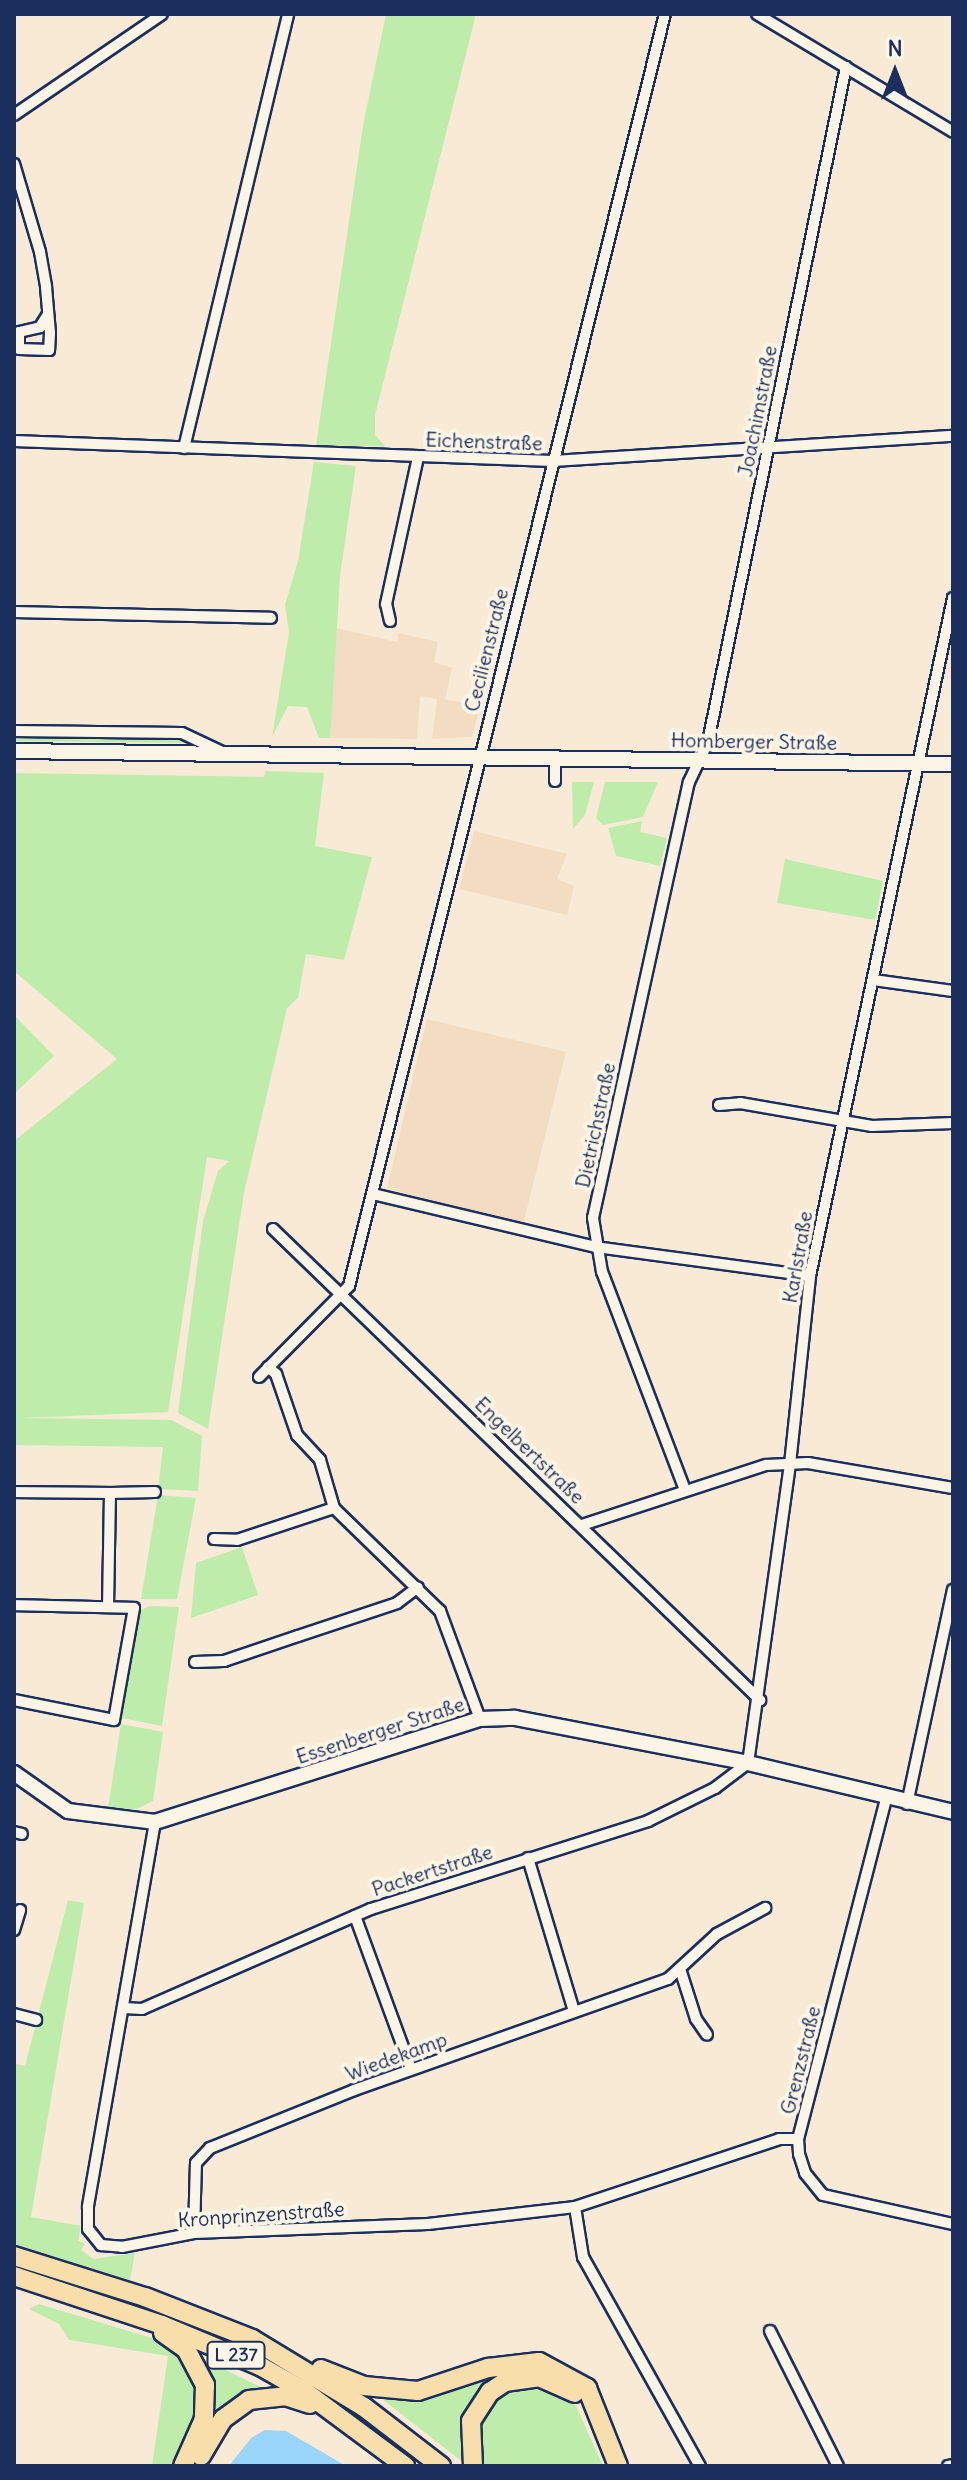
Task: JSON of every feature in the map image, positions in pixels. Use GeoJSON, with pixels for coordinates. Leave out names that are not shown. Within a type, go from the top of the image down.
{"type":"FeatureCollection","features":[{"type":"Feature","properties":{"kind":"highway","name":"L 237"},"geometry":{"type":"LineString","coordinates":[[14,2256],[179,2308],[281,2355],[364,2407],[441,2466]]}},
{"type":"Feature","properties":{"kind":"highway","name":"L 237"},"geometry":{"type":"LineString","coordinates":[[14,2276],[133,2315],[260,2366],[331,2411],[405,2466]]}},
{"type":"Feature","properties":{"kind":"highway"},"geometry":{"type":"LineString","coordinates":[[133,2315],[186,2349],[202,2374],[204,2419],[183,2466]]}},
{"type":"Feature","properties":{"kind":"highway"},"geometry":{"type":"LineString","coordinates":[[281,2355],[301,2357],[345,2380],[391,2392],[418,2391],[518,2361],[539,2362],[587,2388],[618,2466]]}},
{"type":"Feature","properties":{"kind":"highway"},"geometry":{"type":"LineString","coordinates":[[473,2466],[468,2439],[478,2406],[490,2392],[523,2377],[558,2382],[578,2395],[600,2427],[611,2466]]}},
{"type":"Feature","properties":{"kind":"highway"},"geometry":{"type":"LineString","coordinates":[[195,2466],[223,2419],[249,2400],[285,2396],[331,2411]]}},
{"type":"Feature","properties":{"kind":"street"},"geometry":{"type":"LineString","coordinates":[[14,115],[162,14]]}},
{"type":"Feature","properties":{"kind":"street"},"geometry":{"type":"LineString","coordinates":[[184,448],[288,14]]}},
{"type":"Feature","properties":{"kind":"street","name":"Cecilienstraße"},"geometry":{"type":"LineString","coordinates":[[342,1294],[349,1286],[373,1194],[477,757],[665,14]]}},
{"type":"Feature","properties":{"kind":"street"},"geometry":{"type":"LineString","coordinates":[[757,14],[774,18],[846,67],[953,132]]}},
{"type":"Feature","properties":{"kind":"street","name":"Joachimstraße"},"geometry":{"type":"LineString","coordinates":[[699,761],[708,742],[846,67]]}},
{"type":"Feature","properties":{"kind":"street"},"geometry":{"type":"LineString","coordinates":[[14,164],[35,228],[48,314]]}},
{"type":"Feature","properties":{"kind":"street","name":"Eichenstraße"},"geometry":{"type":"LineString","coordinates":[[14,441],[553,461],[768,450],[953,436]]}},
{"type":"Feature","properties":{"kind":"street"},"geometry":{"type":"LineString","coordinates":[[390,621],[386,604],[418,457]]}},
{"type":"Feature","properties":{"kind":"street","name":"Karlstraße"},"geometry":{"type":"LineString","coordinates":[[748,1763],[760,1700],[810,1276],[953,598]]}},
{"type":"Feature","properties":{"kind":"street"},"geometry":{"type":"LineString","coordinates":[[14,612],[271,618]]}},
{"type":"Feature","properties":{"kind":"street","name":"Homberger Straße"},"geometry":{"type":"LineString","coordinates":[[14,731],[182,733],[227,754]]}},
{"type":"Feature","properties":{"kind":"street","name":"Homberger Straße"},"geometry":{"type":"LineString","coordinates":[[14,751],[953,764]]}},
{"type":"Feature","properties":{"kind":"street"},"geometry":{"type":"LineString","coordinates":[[555,758],[555,781]]}},
{"type":"Feature","properties":{"kind":"street","name":"Dietrichstraße"},"geometry":{"type":"LineString","coordinates":[[685,1490],[596,1247],[597,1203],[689,782],[699,761]]}},
{"type":"Feature","properties":{"kind":"street"},"geometry":{"type":"LineString","coordinates":[[873,980],[953,991]]}},
{"type":"Feature","properties":{"kind":"street"},"geometry":{"type":"LineString","coordinates":[[719,1105],[740,1103],[841,1123],[953,1123]]}},
{"type":"Feature","properties":{"kind":"street"},"geometry":{"type":"LineString","coordinates":[[373,1194],[596,1247],[810,1276]]}},
{"type":"Feature","properties":{"kind":"street","name":"Engelbertstraße"},"geometry":{"type":"LineString","coordinates":[[273,1229],[760,1700]]}},
{"type":"Feature","properties":{"kind":"street"},"geometry":{"type":"LineString","coordinates":[[259,1377],[342,1294]]}},
{"type":"Feature","properties":{"kind":"street"},"geometry":{"type":"LineString","coordinates":[[268,1367],[276,1374],[297,1435],[320,1460],[334,1508],[418,1587],[453,1633],[480,1719]]}},
{"type":"Feature","properties":{"kind":"street"},"geometry":{"type":"LineString","coordinates":[[582,1525],[766,1465],[790,1464],[953,1488]]}},
{"type":"Feature","properties":{"kind":"street"},"geometry":{"type":"LineString","coordinates":[[14,1492],[155,1492]]}},
{"type":"Feature","properties":{"kind":"street"},"geometry":{"type":"LineString","coordinates":[[108,1606],[110,1493]]}},
{"type":"Feature","properties":{"kind":"street"},"geometry":{"type":"LineString","coordinates":[[214,1539],[237,1540],[334,1508]]}},
{"type":"Feature","properties":{"kind":"street"},"geometry":{"type":"LineString","coordinates":[[195,1662],[224,1661],[397,1603],[418,1587]]}},
{"type":"Feature","properties":{"kind":"street"},"geometry":{"type":"LineString","coordinates":[[910,1804],[953,1590]]}},
{"type":"Feature","properties":{"kind":"street"},"geometry":{"type":"LineString","coordinates":[[14,1605],[134,1608],[114,1720],[14,1700]]}},
{"type":"Feature","properties":{"kind":"street","name":"Essenberger Straße"},"geometry":{"type":"LineString","coordinates":[[14,1773],[68,1811],[155,1822],[480,1719],[515,1718],[748,1763],[886,1799],[953,1812]]}},
{"type":"Feature","properties":{"kind":"street","name":"Packertstraße"},"geometry":{"type":"LineString","coordinates":[[124,2008],[142,2009],[355,1916],[648,1821],[715,1788],[748,1763]]}},
{"type":"Feature","properties":{"kind":"street","name":"Grenzstraße"},"geometry":{"type":"LineString","coordinates":[[886,1799],[798,2139],[805,2173],[823,2195],[953,2224]]}},
{"type":"Feature","properties":{"kind":"street","name":"Kronprinzenstraße"},"geometry":{"type":"LineString","coordinates":[[155,1822],[124,2008],[108,2080],[88,2229],[94,2241],[108,2248],[194,2233],[428,2224],[575,2207],[779,2139],[798,2139]]}},
{"type":"Feature","properties":{"kind":"street"},"geometry":{"type":"LineString","coordinates":[[528,1858],[574,2011]]}},
{"type":"Feature","properties":{"kind":"street","name":"Wiedekamp"},"geometry":{"type":"LineString","coordinates":[[194,2233],[194,2176],[201,2155],[411,2069],[681,1972],[717,1934],[765,1908]]}},
{"type":"Feature","properties":{"kind":"street"},"geometry":{"type":"LineString","coordinates":[[14,1930],[20,1910]]}},
{"type":"Feature","properties":{"kind":"street"},"geometry":{"type":"LineString","coordinates":[[355,1916],[411,2069]]}},
{"type":"Feature","properties":{"kind":"street"},"geometry":{"type":"LineString","coordinates":[[681,1972],[696,2019],[707,2035]]}},
{"type":"Feature","properties":{"kind":"street"},"geometry":{"type":"LineString","coordinates":[[14,2014],[36,2020]]}},
{"type":"Feature","properties":{"kind":"street"},"geometry":{"type":"LineString","coordinates":[[575,2207],[583,2257],[700,2466]]}},
{"type":"Feature","properties":{"kind":"street"},"geometry":{"type":"LineString","coordinates":[[770,2331],[838,2466]]}},
{"type":"Feature","properties":{"kind":"shaded area"},"geometry":{"type":"Polygon","coordinates":[[[336,628],[397,642],[398,633],[438,642],[434,662],[452,668],[445,699],[480,706],[472,737],[432,739],[437,699],[420,696],[417,739],[330,738],[336,628]]]}},
{"type":"Feature","properties":{"kind":"shaded area"},"geometry":{"type":"Polygon","coordinates":[[[474,831],[567,854],[557,879],[574,886],[567,915],[459,889],[474,831]]]}},
{"type":"Feature","properties":{"kind":"shaded area"},"geometry":{"type":"Polygon","coordinates":[[[427,1019],[566,1052],[523,1225],[387,1188],[427,1019]]]}},
{"type":"Feature","properties":{"kind":"green space"},"geometry":{"type":"Polygon","coordinates":[[[386,14],[476,14],[375,415],[375,435],[385,446],[316,445],[363,126],[386,14]]]}},
{"type":"Feature","properties":{"kind":"green space"},"geometry":{"type":"Polygon","coordinates":[[[314,462],[356,466],[340,576],[330,738],[319,738],[307,707],[288,706],[272,737],[289,632],[285,605],[298,561],[314,462]]]}},
{"type":"Feature","properties":{"kind":"green space"},"geometry":{"type":"Polygon","coordinates":[[[14,736],[178,738],[189,743],[14,741],[14,736]]]}},
{"type":"Feature","properties":{"kind":"green space"},"geometry":{"type":"Polygon","coordinates":[[[265,771],[324,773],[315,846],[372,857],[344,960],[306,954],[298,998],[287,1008],[244,1193],[208,1429],[178,1413],[203,1221],[218,1171],[229,1161],[207,1157],[168,1412],[21,1418],[171,1420],[202,1436],[198,1491],[158,1489],[163,1447],[14,1445],[14,1141],[117,1059],[14,971],[14,773],[264,777],[265,771]]]}},
{"type":"Feature","properties":{"kind":"green space"},"geometry":{"type":"Polygon","coordinates":[[[572,782],[594,782],[585,815],[573,829],[572,782]]]}},
{"type":"Feature","properties":{"kind":"green space"},"geometry":{"type":"Polygon","coordinates":[[[605,782],[658,782],[643,817],[603,825],[596,818],[605,782]]]}},
{"type":"Feature","properties":{"kind":"green space"},"geometry":{"type":"Polygon","coordinates":[[[642,821],[640,832],[667,838],[660,866],[616,856],[608,828],[642,821]]]}},
{"type":"Feature","properties":{"kind":"green space"},"geometry":{"type":"Polygon","coordinates":[[[785,859],[883,881],[875,920],[777,903],[785,859]]]}},
{"type":"Feature","properties":{"kind":"green space"},"geometry":{"type":"Polygon","coordinates":[[[14,1015],[54,1056],[14,1094],[14,1015]]]}},
{"type":"Feature","properties":{"kind":"green space"},"geometry":{"type":"Polygon","coordinates":[[[158,1495],[196,1498],[177,1599],[141,1599],[158,1495]]]}},
{"type":"Feature","properties":{"kind":"green space"},"geometry":{"type":"Polygon","coordinates":[[[242,1547],[258,1595],[191,1618],[196,1563],[242,1547]]]}},
{"type":"Feature","properties":{"kind":"green space"},"geometry":{"type":"Polygon","coordinates":[[[150,1606],[179,1607],[162,1726],[122,1718],[140,1610],[150,1606]]]}},
{"type":"Feature","properties":{"kind":"green space"},"geometry":{"type":"Polygon","coordinates":[[[121,1724],[163,1732],[153,1801],[137,1809],[108,1808],[121,1724]]]}},
{"type":"Feature","properties":{"kind":"green space"},"geometry":{"type":"Polygon","coordinates":[[[68,1900],[84,1903],[31,2217],[81,2226],[78,2241],[85,2243],[81,2250],[94,2259],[135,2253],[130,2280],[14,2244],[14,2063],[25,2066],[68,1900]]]}},
{"type":"Feature","properties":{"kind":"green space"},"geometry":{"type":"Polygon","coordinates":[[[39,2304],[152,2338],[189,2365],[198,2411],[176,2466],[152,2466],[168,2356],[69,2340],[59,2324],[29,2309],[39,2304]]]}},
{"type":"Feature","properties":{"kind":"green space"},"geometry":{"type":"Polygon","coordinates":[[[201,2358],[265,2389],[233,2400],[213,2416],[212,2381],[201,2358]]]}},
{"type":"Feature","properties":{"kind":"green space"},"geometry":{"type":"Polygon","coordinates":[[[528,2372],[465,2421],[464,2463],[377,2395],[528,2372]]]}},
{"type":"Feature","properties":{"kind":"green space"},"geometry":{"type":"Polygon","coordinates":[[[535,2385],[563,2394],[576,2406],[603,2466],[482,2466],[476,2427],[497,2396],[535,2385]]]}},
{"type":"Feature","properties":{"kind":"water"},"geometry":{"type":"Polygon","coordinates":[[[265,2430],[286,2431],[346,2466],[229,2466],[251,2438],[265,2430]]]}}]}
